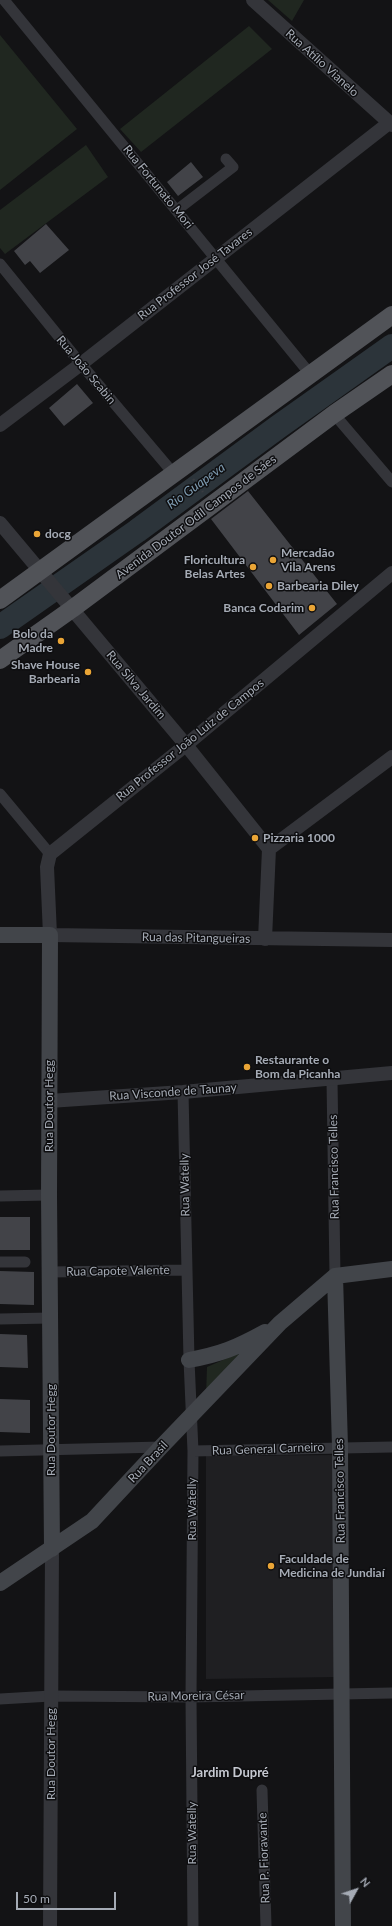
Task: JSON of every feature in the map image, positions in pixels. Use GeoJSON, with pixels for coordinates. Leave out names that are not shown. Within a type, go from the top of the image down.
{"type":"FeatureCollection","features":[{"type":"Feature","properties":{"kind":"main road"},"geometry":{"type":"LineString","coordinates":[[0,600],[43,576],[174,474],[392,315]]}},
{"type":"Feature","properties":{"kind":"main road","name":"Avenida Doutor Odil Campos de Sáes"},"geometry":{"type":"LineString","coordinates":[[0,660],[67,603],[392,374]]}},
{"type":"Feature","properties":{"kind":"main road","name":"Rua das Pitangueiras"},"geometry":{"type":"LineString","coordinates":[[0,935],[50,935]]}},
{"type":"Feature","properties":{"kind":"main road","name":"Rua Doutor Hegg"},"geometry":{"type":"LineString","coordinates":[[50,935],[48,1101],[52,1549]]}},
{"type":"Feature","properties":{"kind":"main road"},"geometry":{"type":"LineString","coordinates":[[189,1360],[216,1355],[238,1347],[280,1323],[335,1276],[392,1269]]}},
{"type":"Feature","properties":{"kind":"main road","name":"Rua Francisco Telles"},"geometry":{"type":"LineString","coordinates":[[335,1276],[340,1447],[343,1926]]}},
{"type":"Feature","properties":{"kind":"main road","name":"Rua Brasil"},"geometry":{"type":"LineString","coordinates":[[0,1583],[92,1521],[280,1323]]}},
{"type":"Feature","properties":{"kind":"street","name":"Rua Fortunato Mori"},"geometry":{"type":"LineString","coordinates":[[4,0],[177,210],[310,375]]}},
{"type":"Feature","properties":{"kind":"street","name":"Rua Atílio Vianelo"},"geometry":{"type":"LineString","coordinates":[[252,0],[391,121]]}},
{"type":"Feature","properties":{"kind":"street","name":"Rua Professor José Tavares"},"geometry":{"type":"LineString","coordinates":[[0,425],[81,364],[391,121]]}},
{"type":"Feature","properties":{"kind":"street"},"geometry":{"type":"LineString","coordinates":[[177,210],[233,167],[226,158]]}},
{"type":"Feature","properties":{"kind":"street","name":"Rua João Scabin"},"geometry":{"type":"LineString","coordinates":[[0,264],[81,364],[174,474]]}},
{"type":"Feature","properties":{"kind":"street"},"geometry":{"type":"LineString","coordinates":[[334,414],[392,482]]}},
{"type":"Feature","properties":{"kind":"street","name":"Rua Silva Jardim"},"geometry":{"type":"LineString","coordinates":[[0,523],[186,745],[269,849]]}},
{"type":"Feature","properties":{"kind":"street","name":"Rua Professor João Luiz de Campos"},"geometry":{"type":"LineString","coordinates":[[50,854],[186,745],[392,573]]}},
{"type":"Feature","properties":{"kind":"street"},"geometry":{"type":"LineString","coordinates":[[265,939],[269,849],[392,757]]}},
{"type":"Feature","properties":{"kind":"street"},"geometry":{"type":"LineString","coordinates":[[0,794],[50,854],[47,867],[50,935]]}},
{"type":"Feature","properties":{"kind":"street","name":"Rua das Pitangueiras"},"geometry":{"type":"LineString","coordinates":[[50,935],[392,940]]}},
{"type":"Feature","properties":{"kind":"street","name":"Rua Visconde de Taunay"},"geometry":{"type":"LineString","coordinates":[[48,1101],[332,1080],[392,1073]]}},
{"type":"Feature","properties":{"kind":"street","name":"Rua Francisco Telles"},"geometry":{"type":"LineString","coordinates":[[332,1080],[335,1276]]}},
{"type":"Feature","properties":{"kind":"street","name":"Rua Watelly"},"geometry":{"type":"LineString","coordinates":[[183,1092],[189,1360],[193,1451],[191,1697],[193,1926]]}},
{"type":"Feature","properties":{"kind":"street"},"geometry":{"type":"LineString","coordinates":[[0,1196],[49,1195]]}},
{"type":"Feature","properties":{"kind":"street"},"geometry":{"type":"LineString","coordinates":[[0,1262],[25,1262]]}},
{"type":"Feature","properties":{"kind":"street","name":"Rua Capote Valente"},"geometry":{"type":"LineString","coordinates":[[50,1272],[187,1270]]}},
{"type":"Feature","properties":{"kind":"street"},"geometry":{"type":"LineString","coordinates":[[0,1319],[50,1318]]}},
{"type":"Feature","properties":{"kind":"street"},"geometry":{"type":"LineString","coordinates":[[0,1451],[161,1447]]}},
{"type":"Feature","properties":{"kind":"street","name":"Rua General Carneiro"},"geometry":{"type":"LineString","coordinates":[[193,1451],[392,1447]]}},
{"type":"Feature","properties":{"kind":"street","name":"Rua Doutor Hegg"},"geometry":{"type":"LineString","coordinates":[[50,1926],[52,1549]]}},
{"type":"Feature","properties":{"kind":"street","name":"Rua Moreira César"},"geometry":{"type":"LineString","coordinates":[[0,1699],[51,1696],[191,1697],[392,1693]]}},
{"type":"Feature","properties":{"kind":"street","name":"Rua P. Fioravante"},"geometry":{"type":"LineString","coordinates":[[262,1790],[266,1926]]}},
{"type":"Feature","properties":{"kind":"path"},"geometry":{"type":"LineString","coordinates":[[192,478],[206,496]]}},
{"type":"Feature","properties":{"kind":"shaded area"},"geometry":{"type":"Polygon","coordinates":[[[268,0],[304,0],[292,21],[268,0]]]}},
{"type":"Feature","properties":{"kind":"shaded area"},"geometry":{"type":"Polygon","coordinates":[[[249,26],[272,49],[141,152],[120,129],[249,26]]]}},
{"type":"Feature","properties":{"kind":"shaded area"},"geometry":{"type":"Polygon","coordinates":[[[0,35],[77,129],[0,190],[0,35]]]}},
{"type":"Feature","properties":{"kind":"shaded area"},"geometry":{"type":"Polygon","coordinates":[[[86,145],[108,177],[5,254],[0,248],[0,210],[86,145]]]}},
{"type":"Feature","properties":{"kind":"shaded area"},"geometry":{"type":"Polygon","coordinates":[[[248,1349],[206,1396],[207,1367],[248,1349]]]}},
{"type":"Feature","properties":{"kind":"shaded area","name":"Faculdade de Medicina de Jundiaí"},"geometry":{"type":"Polygon","coordinates":[[[336,1455],[335,1677],[206,1679],[206,1456],[336,1455]]]}},
{"type":"Feature","properties":{"kind":"building"},"geometry":{"type":"Polygon","coordinates":[[[191,162],[203,177],[178,196],[167,182],[191,162]]]}},
{"type":"Feature","properties":{"kind":"building"},"geometry":{"type":"Polygon","coordinates":[[[46,224],[69,250],[40,273],[30,261],[25,265],[14,251],[46,224]]]}},
{"type":"Feature","properties":{"kind":"building"},"geometry":{"type":"Polygon","coordinates":[[[77,384],[93,403],[64,426],[49,408],[77,384]]]}},
{"type":"Feature","properties":{"kind":"building","name":"Mercadão Vila Arens"},"geometry":{"type":"Polygon","coordinates":[[[248,491],[337,604],[299,635],[211,519],[248,491]]]}},
{"type":"Feature","properties":{"kind":"building"},"geometry":{"type":"Polygon","coordinates":[[[0,1217],[30,1217],[30,1250],[0,1250],[0,1217]]]}},
{"type":"Feature","properties":{"kind":"building"},"geometry":{"type":"Polygon","coordinates":[[[0,1271],[34,1272],[34,1305],[0,1304],[0,1271]]]}},
{"type":"Feature","properties":{"kind":"building"},"geometry":{"type":"Polygon","coordinates":[[[0,1334],[27,1335],[28,1368],[0,1367],[0,1334]]]}},
{"type":"Feature","properties":{"kind":"building"},"geometry":{"type":"Polygon","coordinates":[[[0,1399],[30,1400],[30,1433],[0,1432],[0,1399]]]}},
{"type":"Feature","properties":{"kind":"waterway","name":"Rio Guapeva"},"geometry":{"type":"LineString","coordinates":[[0,627],[137,531],[278,427],[392,346]]}},
{"type":"Feature","properties":{"kind":"place","name":"docg"},"geometry":{"type":"Point","coordinates":[37,534]}},
{"type":"Feature","properties":{"kind":"place","name":"Mercadão Vila Arens"},"geometry":{"type":"Point","coordinates":[273,560]}},
{"type":"Feature","properties":{"kind":"place","name":"Floricultura Belas Artes"},"geometry":{"type":"Point","coordinates":[253,567]}},
{"type":"Feature","properties":{"kind":"place","name":"Barbearia Diley"},"geometry":{"type":"Point","coordinates":[269,586]}},
{"type":"Feature","properties":{"kind":"place","name":"Banca Codarim"},"geometry":{"type":"Point","coordinates":[312,608]}},
{"type":"Feature","properties":{"kind":"place","name":"Bolo da Madre"},"geometry":{"type":"Point","coordinates":[61,641]}},
{"type":"Feature","properties":{"kind":"place","name":"Shave House Barbearia"},"geometry":{"type":"Point","coordinates":[88,672]}},
{"type":"Feature","properties":{"kind":"place","name":"Pizzaria 1000"},"geometry":{"type":"Point","coordinates":[255,838]}},
{"type":"Feature","properties":{"kind":"place","name":"Restaurante o Bom da Picanha"},"geometry":{"type":"Point","coordinates":[247,1067]}},
{"type":"Feature","properties":{"kind":"place","name":"Faculdade de Medicina de Jundiaí"},"geometry":{"type":"Point","coordinates":[271,1566]}},
{"type":"Feature","properties":{"kind":"district","name":"Jardim Dupré"},"geometry":{"type":"Point","coordinates":[230,1773]}}]}
